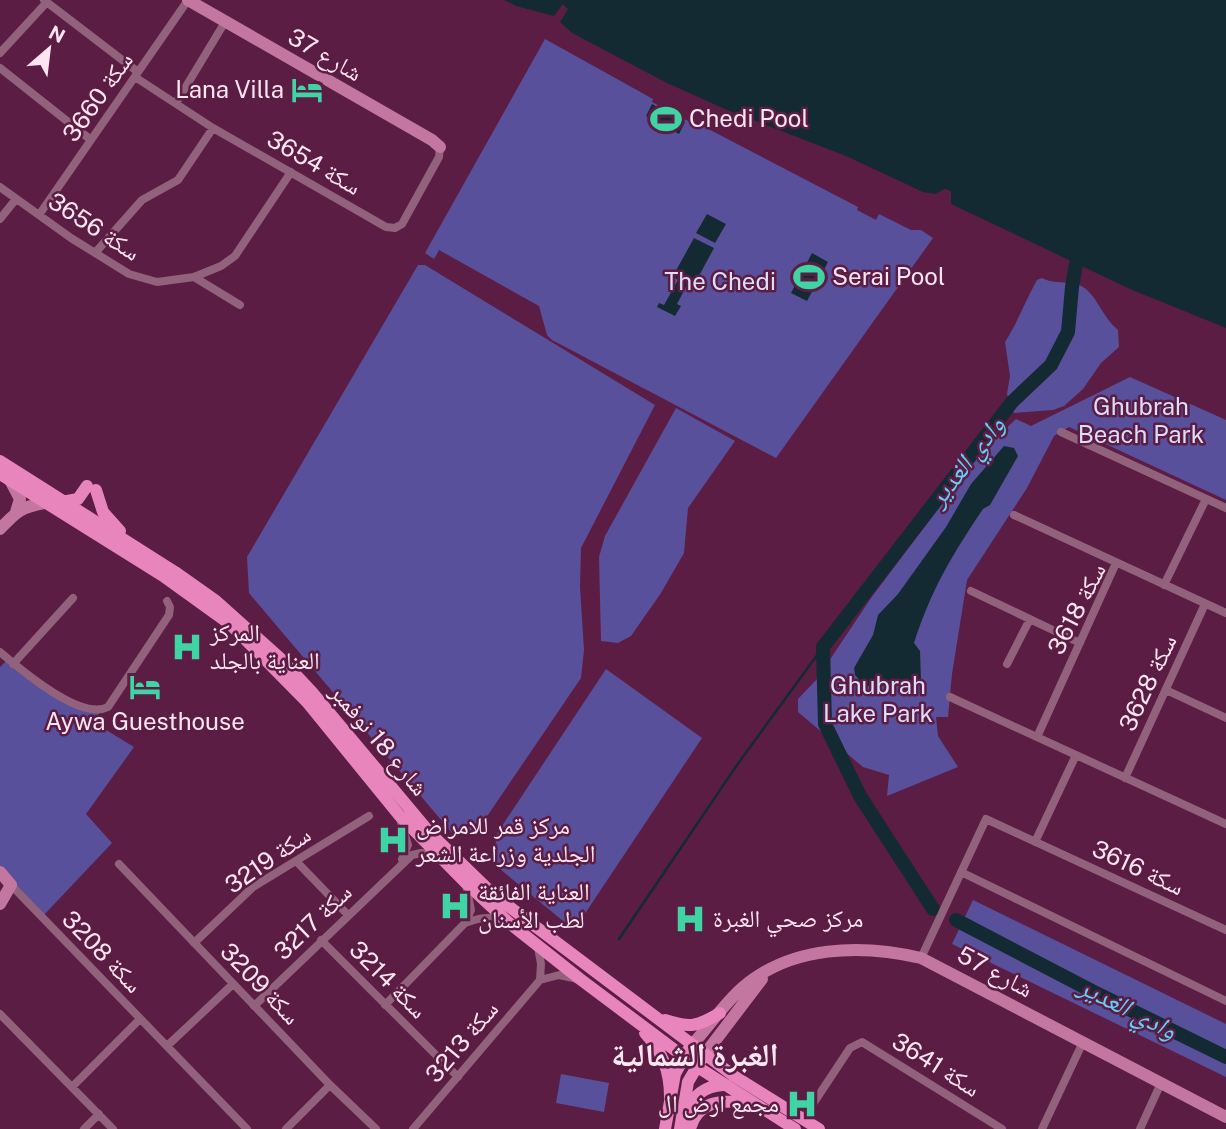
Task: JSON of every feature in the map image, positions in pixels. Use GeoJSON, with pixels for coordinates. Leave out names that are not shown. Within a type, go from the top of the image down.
{"type":"FeatureCollection","features":[{"type":"Feature","properties":{"kind":"main road","name":"شارع 18 نوفمبر"},"geometry":{"type":"LineString","coordinates":[[0,461],[216,601],[281,659],[430,833],[495,896],[799,1124]]}},
{"type":"Feature","properties":{"kind":"main road","name":"شارع 18 نوفمبر"},"geometry":{"type":"LineString","coordinates":[[0,474],[163,576],[231,625],[307,702],[399,815],[465,882],[538,947],[723,1085],[751,1103],[799,1124],[819,1129]]}},
{"type":"Feature","properties":{"kind":"main road"},"geometry":{"type":"LineString","coordinates":[[62,502],[78,499],[92,488],[110,522],[153,558]]}},
{"type":"Feature","properties":{"kind":"main road"},"geometry":{"type":"LineString","coordinates":[[654,1017],[691,1026],[701,1024],[720,1013]]}},
{"type":"Feature","properties":{"kind":"main road"},"geometry":{"type":"LineString","coordinates":[[629,1015],[663,1055],[668,1069],[670,1097]]}},
{"type":"Feature","properties":{"kind":"main road"},"geometry":{"type":"LineString","coordinates":[[666,1129],[675,1074],[692,1045]]}},
{"type":"Feature","properties":{"kind":"main road"},"geometry":{"type":"LineString","coordinates":[[683,1128],[688,1082],[705,1054]]}},
{"type":"Feature","properties":{"kind":"main road"},"geometry":{"type":"LineString","coordinates":[[683,1128],[695,1097],[711,1086],[723,1085]]}},
{"type":"Feature","properties":{"kind":"main road"},"geometry":{"type":"LineString","coordinates":[[683,1128],[696,1113],[711,1104],[729,1100],[751,1103]]}},
{"type":"Feature","properties":{"kind":"street","name":"شارع 37"},"geometry":{"type":"LineString","coordinates":[[188,0],[440,147]]}},
{"type":"Feature","properties":{"kind":"street","name":"سكة 3660"},"geometry":{"type":"LineString","coordinates":[[39,215],[188,0]]}},
{"type":"Feature","properties":{"kind":"street"},"geometry":{"type":"LineString","coordinates":[[0,53],[45,1]]}},
{"type":"Feature","properties":{"kind":"street","name":"سكة 3654"},"geometry":{"type":"LineString","coordinates":[[45,1],[136,75],[213,128],[386,227],[395,228],[402,224],[439,157],[440,147]]}},
{"type":"Feature","properties":{"kind":"street"},"geometry":{"type":"LineString","coordinates":[[176,103],[225,22]]}},
{"type":"Feature","properties":{"kind":"street"},"geometry":{"type":"LineString","coordinates":[[0,68],[91,140]]}},
{"type":"Feature","properties":{"kind":"street"},"geometry":{"type":"LineString","coordinates":[[95,253],[142,200],[178,180],[213,128]]}},
{"type":"Feature","properties":{"kind":"street","name":"سكة 3656"},"geometry":{"type":"LineString","coordinates":[[0,187],[95,253],[140,279],[157,282],[194,277],[235,256],[291,173]]}},
{"type":"Feature","properties":{"kind":"street"},"geometry":{"type":"LineString","coordinates":[[0,219],[16,199]]}},
{"type":"Feature","properties":{"kind":"street"},"geometry":{"type":"LineString","coordinates":[[194,277],[240,305]]}},
{"type":"Feature","properties":{"kind":"street"},"geometry":{"type":"LineString","coordinates":[[1061,432],[1226,508]]}},
{"type":"Feature","properties":{"kind":"street"},"geometry":{"type":"LineString","coordinates":[[11,482],[20,499],[16,512]]}},
{"type":"Feature","properties":{"kind":"street"},"geometry":{"type":"LineString","coordinates":[[1164,585],[1206,499]]}},
{"type":"Feature","properties":{"kind":"street"},"geometry":{"type":"LineString","coordinates":[[0,529],[16,512],[26,506],[44,503]]}},
{"type":"Feature","properties":{"kind":"street"},"geometry":{"type":"LineString","coordinates":[[1014,515],[1116,564]]}},
{"type":"Feature","properties":{"kind":"street","name":"سكة 3618"},"geometry":{"type":"LineString","coordinates":[[1037,737],[1116,564],[1226,613]]}},
{"type":"Feature","properties":{"kind":"street"},"geometry":{"type":"LineString","coordinates":[[971,591],[1080,643]]}},
{"type":"Feature","properties":{"kind":"street"},"geometry":{"type":"LineString","coordinates":[[13,664],[73,598]]}},
{"type":"Feature","properties":{"kind":"street"},"geometry":{"type":"LineString","coordinates":[[0,652],[51,692],[87,709],[100,711],[108,707],[169,615],[170,607],[167,601]]}},
{"type":"Feature","properties":{"kind":"street","name":"سكة 3628"},"geometry":{"type":"LineString","coordinates":[[1125,778],[1205,604]]}},
{"type":"Feature","properties":{"kind":"street"},"geometry":{"type":"LineString","coordinates":[[1007,664],[1030,619]]}},
{"type":"Feature","properties":{"kind":"street"},"geometry":{"type":"LineString","coordinates":[[1166,690],[1226,718]]}},
{"type":"Feature","properties":{"kind":"street"},"geometry":{"type":"LineString","coordinates":[[950,698],[1226,824]]}},
{"type":"Feature","properties":{"kind":"street"},"geometry":{"type":"LineString","coordinates":[[1035,842],[1076,755]]}},
{"type":"Feature","properties":{"kind":"street"},"geometry":{"type":"LineString","coordinates":[[399,815],[408,845],[399,865]]}},
{"type":"Feature","properties":{"kind":"street","name":"سكة 3219"},"geometry":{"type":"LineString","coordinates":[[194,943],[253,887],[369,816]]}},
{"type":"Feature","properties":{"kind":"street","name":"سكة 3616"},"geometry":{"type":"LineString","coordinates":[[921,958],[986,819],[1226,930]]}},
{"type":"Feature","properties":{"kind":"street","name":"سكة 3217"},"geometry":{"type":"LineString","coordinates":[[254,1006],[399,865],[412,855],[438,855]]}},
{"type":"Feature","properties":{"kind":"street"},"geometry":{"type":"LineString","coordinates":[[296,861],[348,915]]}},
{"type":"Feature","properties":{"kind":"street","name":"سكة 3209"},"geometry":{"type":"LineString","coordinates":[[119,864],[330,1085],[376,1129]]}},
{"type":"Feature","properties":{"kind":"street"},"geometry":{"type":"LineString","coordinates":[[0,872],[10,885],[0,904]]}},
{"type":"Feature","properties":{"kind":"street"},"geometry":{"type":"LineString","coordinates":[[961,872],[1226,1000]]}},
{"type":"Feature","properties":{"kind":"street"},"geometry":{"type":"LineString","coordinates":[[385,1005],[465,923],[471,910],[465,882]]}},
{"type":"Feature","properties":{"kind":"street","name":"سكة 3208"},"geometry":{"type":"LineString","coordinates":[[10,885],[247,1129]]}},
{"type":"Feature","properties":{"kind":"street"},"geometry":{"type":"LineString","coordinates":[[465,923],[491,917],[508,922]]}},
{"type":"Feature","properties":{"kind":"street","name":"سكة 3214"},"geometry":{"type":"LineString","coordinates":[[321,940],[458,1077]]}},
{"type":"Feature","properties":{"kind":"street"},"geometry":{"type":"LineString","coordinates":[[538,947],[540,980],[559,975],[580,979]]}},
{"type":"Feature","properties":{"kind":"street","name":"شارع 57"},"geometry":{"type":"LineString","coordinates":[[692,1045],[741,989],[768,971],[811,954],[881,950],[921,958],[1226,1117]]}},
{"type":"Feature","properties":{"kind":"street"},"geometry":{"type":"LineString","coordinates":[[705,1054],[768,971]]}},
{"type":"Feature","properties":{"kind":"street","name":"سكة 3213"},"geometry":{"type":"LineString","coordinates":[[413,1129],[540,980]]}},
{"type":"Feature","properties":{"kind":"street"},"geometry":{"type":"LineString","coordinates":[[167,1046],[233,984]]}},
{"type":"Feature","properties":{"kind":"street"},"geometry":{"type":"LineString","coordinates":[[0,1014],[113,1129]]}},
{"type":"Feature","properties":{"kind":"street"},"geometry":{"type":"LineString","coordinates":[[72,1087],[140,1019]]}},
{"type":"Feature","properties":{"kind":"street","name":"سكة 3641"},"geometry":{"type":"LineString","coordinates":[[799,1124],[850,1048],[862,1042],[1002,1129]]}},
{"type":"Feature","properties":{"kind":"street"},"geometry":{"type":"LineString","coordinates":[[1042,1129],[1083,1042]]}},
{"type":"Feature","properties":{"kind":"street"},"geometry":{"type":"LineString","coordinates":[[1140,1129],[1161,1083]]}},
{"type":"Feature","properties":{"kind":"street"},"geometry":{"type":"LineString","coordinates":[[286,1129],[330,1085]]}},
{"type":"Feature","properties":{"kind":"street"},"geometry":{"type":"LineString","coordinates":[[84,1129],[99,1114]]}},
{"type":"Feature","properties":{"kind":"green space","name":"The Chedi"},"geometry":{"type":"Polygon","coordinates":[[[545,39],[653,99],[652,102],[858,207],[857,210],[876,220],[879,214],[911,230],[921,230],[933,238],[776,458],[552,340],[547,335],[539,306],[439,250],[434,259],[425,253],[545,39]]]}},
{"type":"Feature","properties":{"kind":"green space"},"geometry":{"type":"Polygon","coordinates":[[[418,265],[425,265],[655,405],[581,548],[580,587],[584,650],[581,678],[475,834],[453,834],[249,593],[247,557],[418,265]]]}},
{"type":"Feature","properties":{"kind":"green space"},"geometry":{"type":"Polygon","coordinates":[[[1042,278],[1075,284],[1086,289],[1118,330],[1119,347],[1101,363],[1083,389],[1064,406],[1053,410],[1014,413],[1007,394],[1010,376],[1005,342],[1037,280],[1042,278]]]}},
{"type":"Feature","properties":{"kind":"green space","name":"Ghubrah Lake Park"},"geometry":{"type":"Polygon","coordinates":[[[1130,377],[1226,420],[1226,500],[1069,427],[1054,436],[1027,488],[967,580],[948,717],[936,717],[938,736],[958,767],[887,796],[889,775],[863,767],[798,712],[798,699],[817,679],[871,598],[981,452],[1016,419],[1031,426],[1130,377]]]}},
{"type":"Feature","properties":{"kind":"green space"},"geometry":{"type":"Polygon","coordinates":[[[676,408],[735,441],[688,508],[684,553],[661,593],[631,636],[618,643],[601,641],[599,557],[605,536],[676,408]]]}},
{"type":"Feature","properties":{"kind":"green space"},"geometry":{"type":"Polygon","coordinates":[[[6,661],[51,692],[100,712],[93,722],[134,747],[86,814],[112,843],[42,917],[0,871],[0,667],[6,661]]]}},
{"type":"Feature","properties":{"kind":"green space"},"geometry":{"type":"Polygon","coordinates":[[[606,669],[702,738],[574,930],[495,865],[496,835],[606,669]]]}},
{"type":"Feature","properties":{"kind":"green space"},"geometry":{"type":"Polygon","coordinates":[[[973,900],[1226,1024],[1226,1077],[952,944],[973,900]]]}},
{"type":"Feature","properties":{"kind":"green space"},"geometry":{"type":"Polygon","coordinates":[[[561,1074],[609,1083],[604,1112],[556,1103],[561,1074]]]}},
{"type":"Feature","properties":{"kind":"water"},"geometry":{"type":"Polygon","coordinates":[[[504,0],[1226,0],[1226,328],[1130,289],[951,204],[951,191],[945,189],[935,194],[923,192],[846,156],[727,110],[665,82],[572,33],[560,22],[568,9],[563,4],[554,16],[504,0]]]}},
{"type":"Feature","properties":{"kind":"water","name":"Chedi Pool"},"geometry":{"type":"Polygon","coordinates":[[[652,104],[685,122],[679,134],[646,116],[652,104]]]}},
{"type":"Feature","properties":{"kind":"water"},"geometry":{"type":"Polygon","coordinates":[[[707,214],[726,224],[715,243],[696,233],[707,214]]]}},
{"type":"Feature","properties":{"kind":"water"},"geometry":{"type":"Polygon","coordinates":[[[694,238],[714,248],[693,287],[687,285],[677,304],[681,306],[675,316],[657,307],[659,303],[664,305],[678,280],[673,276],[694,238]]]}},
{"type":"Feature","properties":{"kind":"water","name":"Serai Pool"},"geometry":{"type":"Polygon","coordinates":[[[812,253],[828,262],[807,301],[791,293],[812,253]]]}},
{"type":"Feature","properties":{"kind":"water"},"geometry":{"type":"Polygon","coordinates":[[[1004,446],[1014,448],[1018,456],[990,505],[983,509],[952,558],[935,589],[914,643],[920,651],[921,681],[904,686],[865,686],[855,675],[854,668],[873,635],[878,615],[898,594],[946,527],[971,484],[1004,446]]]}},
{"type":"Feature","properties":{"kind":"waterway","name":"وادي الغدير"},"geometry":{"type":"LineString","coordinates":[[933,909],[860,796],[825,724],[823,647],[1012,402],[1051,365],[1068,332],[1076,264]]}},
{"type":"Feature","properties":{"kind":"waterway","name":"وادي الغدير"},"geometry":{"type":"LineString","coordinates":[[619,939],[737,765],[823,647]]}},
{"type":"Feature","properties":{"kind":"waterway","name":"وادي الغدير"},"geometry":{"type":"LineString","coordinates":[[956,920],[1226,1057]]}},
{"type":"Feature","properties":{"kind":"place","name":"Lana Villa"},"geometry":{"type":"Point","coordinates":[307,90]}},
{"type":"Feature","properties":{"kind":"place","name":"Chedi Pool"},"geometry":{"type":"Point","coordinates":[666,119]}},
{"type":"Feature","properties":{"kind":"place","name":"Serai Pool"},"geometry":{"type":"Point","coordinates":[809,277]}},
{"type":"Feature","properties":{"kind":"place","name":"المركز العناية بالجلد"},"geometry":{"type":"Point","coordinates":[187,647]}},
{"type":"Feature","properties":{"kind":"place","name":"Aywa Guesthouse"},"geometry":{"type":"Point","coordinates":[145,687]}},
{"type":"Feature","properties":{"kind":"place","name":"مركز قمر للامراض الجلدية وزراعة الشعر"},"geometry":{"type":"Point","coordinates":[393,840]}},
{"type":"Feature","properties":{"kind":"place","name":"العناية الفائقة لطب الأسنان"},"geometry":{"type":"Point","coordinates":[455,906]}},
{"type":"Feature","properties":{"kind":"place","name":"مركز صحي الغبرة"},"geometry":{"type":"Point","coordinates":[690,919]}},
{"type":"Feature","properties":{"kind":"place","name":"مجمع ارض ال"},"geometry":{"type":"Point","coordinates":[802,1104]}},
{"type":"Feature","properties":{"kind":"district","name":"الغبرة الشمالية"},"geometry":{"type":"Point","coordinates":[695,1055]}},
{"type":"Feature","properties":{"kind":"park label","name":"Ghubrah Beach Park"},"geometry":{"type":"Point","coordinates":[1141,421]}}]}
